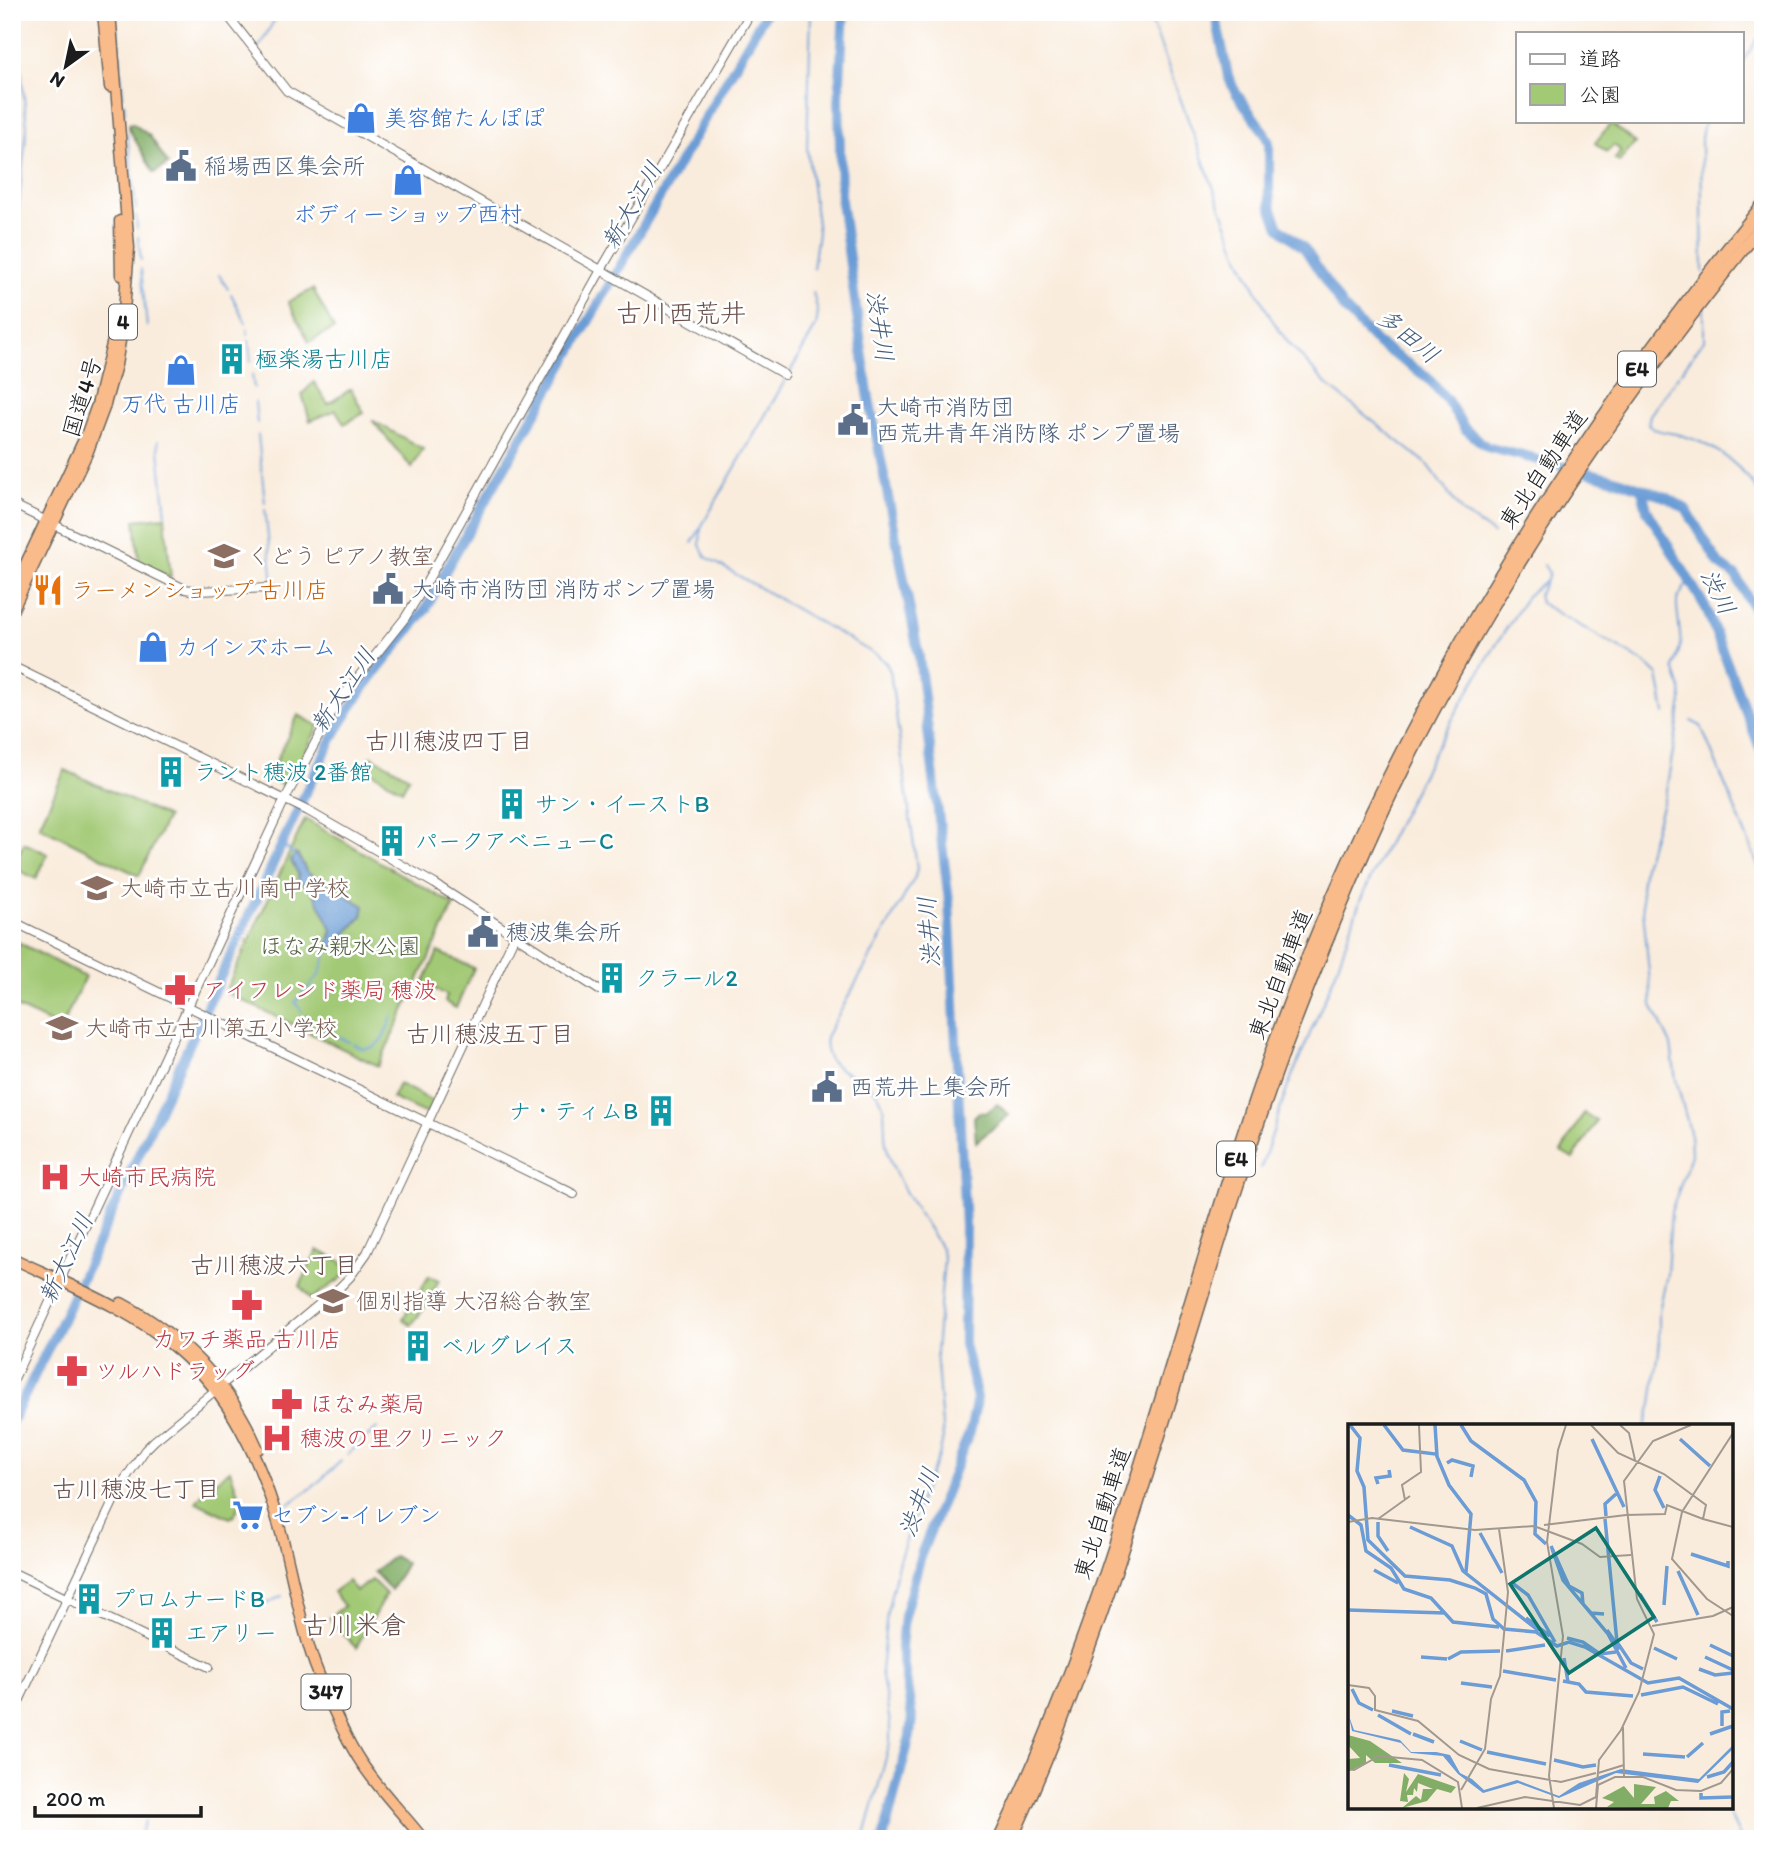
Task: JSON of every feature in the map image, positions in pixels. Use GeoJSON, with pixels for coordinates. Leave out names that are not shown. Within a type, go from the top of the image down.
{"type":"FeatureCollection","features":[{"type":"Feature","properties":{"kind":"highway","name":"国道4号"},"geometry":{"type":"LineString","coordinates":[[12,611],[51,523],[97,405],[116,328],[120,215],[103,12]]}},
{"type":"Feature","properties":{"kind":"highway","name":"国道4号"},"geometry":{"type":"LineString","coordinates":[[12,593],[88,451],[116,365],[127,287],[128,222],[110,12]]}},
{"type":"Feature","properties":{"kind":"highway","name":"東北自動車道"},"geometry":{"type":"LineString","coordinates":[[1000,1839],[1048,1728],[1105,1572],[1243,1137],[1310,950],[1373,806],[1430,695],[1496,578],[1545,512],[1689,298],[1763,205]]}},
{"type":"Feature","properties":{"kind":"highway","name":"東北自動車道"},"geometry":{"type":"LineString","coordinates":[[1590,444],[1763,224]]}},
{"type":"Feature","properties":{"kind":"highway","name":"東北自動車道"},"geometry":{"type":"LineString","coordinates":[[1011,1839],[1056,1732],[1110,1587],[1253,1140],[1320,954],[1352,877],[1407,761],[1545,512]]}},
{"type":"Feature","properties":{"kind":"highway","name":"347"},"geometry":{"type":"LineString","coordinates":[[12,1250],[66,1280]]}},
{"type":"Feature","properties":{"kind":"highway","name":"347"},"geometry":{"type":"LineString","coordinates":[[12,1258],[133,1310],[178,1340],[244,1418],[266,1467],[299,1614],[336,1716],[358,1758],[423,1839]]}},
{"type":"Feature","properties":{"kind":"street"},"geometry":{"type":"LineString","coordinates":[[225,12],[288,91],[785,375]]}},
{"type":"Feature","properties":{"kind":"street"},"geometry":{"type":"LineString","coordinates":[[12,1383],[66,1280],[188,1006],[285,799],[335,706],[405,618],[424,587],[751,12]]}},
{"type":"Feature","properties":{"kind":"street"},"geometry":{"type":"LineString","coordinates":[[12,504],[185,589],[198,592],[270,588]]}},
{"type":"Feature","properties":{"kind":"street"},"geometry":{"type":"LineString","coordinates":[[12,666],[308,811],[435,884],[599,990]]}},
{"type":"Feature","properties":{"kind":"street"},"geometry":{"type":"LineString","coordinates":[[12,921],[574,1194]]}},
{"type":"Feature","properties":{"kind":"street"},"geometry":{"type":"LineString","coordinates":[[12,1716],[121,1485],[136,1462],[154,1441],[314,1310],[350,1277],[366,1253],[516,935]]}},
{"type":"Feature","properties":{"kind":"street"},"geometry":{"type":"LineString","coordinates":[[12,1572],[209,1667]]}},
{"type":"Feature","properties":{"kind":"green space"},"geometry":{"type":"Polygon","coordinates":[[[132,123],[150,136],[168,164],[154,173],[129,129],[129,124],[132,123]]]}},
{"type":"Feature","properties":{"kind":"green space"},"geometry":{"type":"Polygon","coordinates":[[[1611,123],[1635,143],[1619,162],[1615,159],[1621,151],[1614,145],[1607,152],[1595,143],[1611,123]]]}},
{"type":"Feature","properties":{"kind":"green space"},"geometry":{"type":"Polygon","coordinates":[[[313,289],[334,329],[309,342],[288,302],[313,289]]]}},
{"type":"Feature","properties":{"kind":"green space"},"geometry":{"type":"Polygon","coordinates":[[[314,382],[328,404],[351,389],[364,413],[344,424],[336,410],[310,421],[302,394],[314,382]]]}},
{"type":"Feature","properties":{"kind":"green space"},"geometry":{"type":"Polygon","coordinates":[[[372,420],[423,449],[412,468],[372,420]]]}},
{"type":"Feature","properties":{"kind":"green space"},"geometry":{"type":"Polygon","coordinates":[[[165,517],[171,578],[139,561],[135,520],[165,517]]]}},
{"type":"Feature","properties":{"kind":"green space"},"geometry":{"type":"Polygon","coordinates":[[[298,715],[319,726],[286,787],[268,778],[298,715]]]}},
{"type":"Feature","properties":{"kind":"green space"},"geometry":{"type":"Polygon","coordinates":[[[372,756],[409,777],[402,790],[365,768],[372,756]]]}},
{"type":"Feature","properties":{"kind":"green space"},"geometry":{"type":"Polygon","coordinates":[[[65,770],[167,817],[139,876],[39,826],[65,770]]]}},
{"type":"Feature","properties":{"kind":"green space","name":"ほなみ親水公園"},"geometry":{"type":"Polygon","coordinates":[[[305,819],[454,905],[378,1066],[225,992],[305,819]]]}},
{"type":"Feature","properties":{"kind":"green space"},"geometry":{"type":"Polygon","coordinates":[[[24,843],[48,854],[36,879],[12,867],[24,843]]]}},
{"type":"Feature","properties":{"kind":"green space"},"geometry":{"type":"Polygon","coordinates":[[[12,939],[85,977],[61,1028],[12,1005],[12,939]]]}},
{"type":"Feature","properties":{"kind":"green space"},"geometry":{"type":"Polygon","coordinates":[[[438,952],[474,968],[456,1008],[445,1002],[447,995],[423,984],[438,952]]]}},
{"type":"Feature","properties":{"kind":"green space"},"geometry":{"type":"Polygon","coordinates":[[[399,1084],[433,1101],[428,1112],[424,1113],[392,1098],[399,1084]]]}},
{"type":"Feature","properties":{"kind":"green space"},"geometry":{"type":"Polygon","coordinates":[[[997,1104],[1009,1115],[976,1142],[974,1117],[979,1112],[986,1113],[997,1104]]]}},
{"type":"Feature","properties":{"kind":"green space"},"geometry":{"type":"Polygon","coordinates":[[[1584,1113],[1597,1121],[1573,1159],[1561,1152],[1584,1113]]]}},
{"type":"Feature","properties":{"kind":"green space"},"geometry":{"type":"Polygon","coordinates":[[[317,1250],[341,1261],[350,1269],[311,1299],[300,1286],[317,1250]]]}},
{"type":"Feature","properties":{"kind":"green space"},"geometry":{"type":"Polygon","coordinates":[[[429,1276],[439,1280],[423,1310],[411,1325],[403,1319],[429,1276]]]}},
{"type":"Feature","properties":{"kind":"green space"},"geometry":{"type":"Polygon","coordinates":[[[230,1470],[241,1502],[234,1516],[230,1518],[196,1502],[206,1489],[230,1470]]]}},
{"type":"Feature","properties":{"kind":"green space"},"geometry":{"type":"Polygon","coordinates":[[[394,1556],[406,1563],[391,1590],[374,1572],[394,1556]]]}},
{"type":"Feature","properties":{"kind":"green space"},"geometry":{"type":"Polygon","coordinates":[[[372,1580],[386,1594],[356,1648],[329,1618],[344,1606],[333,1592],[348,1581],[356,1591],[372,1580]]]}},
{"type":"Feature","properties":{"kind":"water"},"geometry":{"type":"Polygon","coordinates":[[[295,854],[307,872],[364,906],[362,916],[333,948],[328,945],[332,929],[321,906],[308,885],[298,880],[291,861],[295,854]]]}},
{"type":"Feature","properties":{"kind":"waterway"},"geometry":{"type":"LineString","coordinates":[[12,267],[27,127],[15,12]]}},
{"type":"Feature","properties":{"kind":"waterway"},"geometry":{"type":"LineString","coordinates":[[115,12],[119,47]]}},
{"type":"Feature","properties":{"kind":"waterway"},"geometry":{"type":"LineString","coordinates":[[259,47],[279,12]]}},
{"type":"Feature","properties":{"kind":"waterway","name":"新大江川"},"geometry":{"type":"LineString","coordinates":[[12,1421],[63,1318],[338,728],[362,690],[426,609],[766,12]]}},
{"type":"Feature","properties":{"kind":"waterway"},"geometry":{"type":"LineString","coordinates":[[811,12],[807,148],[818,232],[813,268]]}},
{"type":"Feature","properties":{"kind":"waterway","name":"渋井川"},"geometry":{"type":"LineString","coordinates":[[844,12],[839,97],[841,201],[868,393],[919,657],[949,901],[965,1226],[964,1344],[977,1398],[971,1428],[922,1552],[904,1616],[901,1648],[912,1717],[910,1736],[883,1839]]}},
{"type":"Feature","properties":{"kind":"waterway"},"geometry":{"type":"LineString","coordinates":[[1148,12],[1240,259],[1271,318],[1287,341],[1327,385],[1426,463],[1463,513],[1493,534]]}},
{"type":"Feature","properties":{"kind":"waterway","name":"多田川"},"geometry":{"type":"LineString","coordinates":[[1215,12],[1228,76],[1269,143],[1269,192],[1271,207],[1279,227],[1305,249],[1342,306],[1377,343],[1427,377],[1447,400],[1465,429],[1487,447],[1618,480],[1668,498],[1686,509],[1719,564],[1736,576],[1763,627]]}},
{"type":"Feature","properties":{"kind":"waterway"},"geometry":{"type":"LineString","coordinates":[[1744,59],[1763,31]]}},
{"type":"Feature","properties":{"kind":"waterway"},"geometry":{"type":"LineString","coordinates":[[120,54],[121,66]]}},
{"type":"Feature","properties":{"kind":"waterway"},"geometry":{"type":"LineString","coordinates":[[121,71],[123,96]]}},
{"type":"Feature","properties":{"kind":"waterway"},"geometry":{"type":"LineString","coordinates":[[124,102],[125,113]]}},
{"type":"Feature","properties":{"kind":"waterway"},"geometry":{"type":"LineString","coordinates":[[1703,273],[1701,138],[1704,122]]}},
{"type":"Feature","properties":{"kind":"waterway"},"geometry":{"type":"LineString","coordinates":[[127,133],[136,209]]}},
{"type":"Feature","properties":{"kind":"waterway"},"geometry":{"type":"LineString","coordinates":[[136,216],[137,228]]}},
{"type":"Feature","properties":{"kind":"waterway"},"geometry":{"type":"LineString","coordinates":[[138,237],[141,260]]}},
{"type":"Feature","properties":{"kind":"waterway"},"geometry":{"type":"LineString","coordinates":[[141,269],[147,327]]}},
{"type":"Feature","properties":{"kind":"waterway"},"geometry":{"type":"LineString","coordinates":[[219,275],[228,289]]}},
{"type":"Feature","properties":{"kind":"waterway"},"geometry":{"type":"LineString","coordinates":[[789,374],[816,326],[818,313],[813,292]]}},
{"type":"Feature","properties":{"kind":"waterway"},"geometry":{"type":"LineString","coordinates":[[231,294],[246,323]]}},
{"type":"Feature","properties":{"kind":"waterway"},"geometry":{"type":"LineString","coordinates":[[1704,306],[1704,340],[1650,415],[1648,425],[1660,431],[1696,440],[1719,452],[1748,478],[1763,499]]}},
{"type":"Feature","properties":{"kind":"waterway"},"geometry":{"type":"LineString","coordinates":[[247,329],[248,334]]}},
{"type":"Feature","properties":{"kind":"waterway"},"geometry":{"type":"LineString","coordinates":[[249,341],[251,362]]}},
{"type":"Feature","properties":{"kind":"waterway"},"geometry":{"type":"LineString","coordinates":[[252,374],[254,388]]}},
{"type":"Feature","properties":{"kind":"waterway"},"geometry":{"type":"LineString","coordinates":[[692,543],[786,379]]}},
{"type":"Feature","properties":{"kind":"waterway"},"geometry":{"type":"LineString","coordinates":[[255,402],[257,423]]}},
{"type":"Feature","properties":{"kind":"waterway"},"geometry":{"type":"LineString","coordinates":[[258,435],[265,503]]}},
{"type":"Feature","properties":{"kind":"waterway"},"geometry":{"type":"LineString","coordinates":[[158,441],[166,516]]}},
{"type":"Feature","properties":{"kind":"waterway","name":"渋川"},"geometry":{"type":"LineString","coordinates":[[1642,490],[1647,510],[1706,608],[1763,756]]}},
{"type":"Feature","properties":{"kind":"waterway"},"geometry":{"type":"LineString","coordinates":[[265,509],[273,583]]}},
{"type":"Feature","properties":{"kind":"waterway"},"geometry":{"type":"LineString","coordinates":[[701,530],[700,545],[706,557],[886,663],[890,671],[917,868],[915,877],[826,1037],[826,1049],[834,1065],[868,1085],[880,1098],[884,1110],[886,1144],[895,1171],[941,1248],[944,1259],[936,1352],[943,1439],[899,1560],[887,1613],[881,1671],[890,1723],[890,1743],[864,1839]]}},
{"type":"Feature","properties":{"kind":"waterway"},"geometry":{"type":"LineString","coordinates":[[1261,1168],[1288,1086],[1335,974],[1360,901],[1436,748],[1486,661],[1527,596],[1547,579],[1549,573],[1544,565]]}},
{"type":"Feature","properties":{"kind":"waterway"},"geometry":{"type":"LineString","coordinates":[[1646,1424],[1652,1404],[1659,1351],[1659,1311],[1667,1274],[1671,1212],[1691,1155],[1690,1132],[1676,1080],[1671,1045],[1652,1005],[1641,888],[1644,866],[1665,796],[1682,701],[1674,668],[1681,644],[1677,600],[1689,580]]}},
{"type":"Feature","properties":{"kind":"waterway"},"geometry":{"type":"LineString","coordinates":[[1546,581],[1538,595],[1540,603],[1644,662],[1658,675],[1665,713]]}},
{"type":"Feature","properties":{"kind":"waterway","name":"多田川"},"geometry":{"type":"LineString","coordinates":[[1759,616],[1763,615]]}},
{"type":"Feature","properties":{"kind":"waterway"},"geometry":{"type":"LineString","coordinates":[[1691,721],[1701,726],[1763,877]]}},
{"type":"Feature","properties":{"kind":"waterway"},"geometry":{"type":"LineString","coordinates":[[283,845],[294,855]]}},
{"type":"Feature","properties":{"kind":"waterway"},"geometry":{"type":"LineString","coordinates":[[302,1012],[295,1002],[319,975],[329,946]]}},
{"type":"Feature","properties":{"kind":"waterway"},"geometry":{"type":"LineString","coordinates":[[353,1044],[364,1049],[375,1047],[384,1036],[393,1015]]}},
{"type":"Feature","properties":{"kind":"waterway"},"geometry":{"type":"LineString","coordinates":[[306,1016],[323,1029],[349,1042]]}},
{"type":"Feature","properties":{"kind":"waterway"},"geometry":{"type":"LineString","coordinates":[[348,1454],[377,1428]]}},
{"type":"Feature","properties":{"kind":"waterway"},"geometry":{"type":"LineString","coordinates":[[289,1504],[313,1487],[341,1461]]}},
{"type":"Feature","properties":{"kind":"waterway"},"geometry":{"type":"LineString","coordinates":[[262,1606],[282,1596]]}},
{"type":"Feature","properties":{"kind":"waterway"},"geometry":{"type":"LineString","coordinates":[[1727,1809],[1741,1839]]}},
{"type":"Feature","properties":{"kind":"waterway"},"geometry":{"type":"LineString","coordinates":[[139,1839],[145,1821]]}},
{"type":"Feature","properties":{"kind":"place","name":"美容館たんぽぽ"},"geometry":{"type":"Point","coordinates":[361,118]}},
{"type":"Feature","properties":{"kind":"place","name":"稲場西区集会所"},"geometry":{"type":"Point","coordinates":[181,166]}},
{"type":"Feature","properties":{"kind":"place","name":"ボディーショップ西村"},"geometry":{"type":"Point","coordinates":[408,180]}},
{"type":"Feature","properties":{"kind":"place","name":"極楽湯古川店"},"geometry":{"type":"Point","coordinates":[232,359]}},
{"type":"Feature","properties":{"kind":"place","name":"万代 古川店"},"geometry":{"type":"Point","coordinates":[181,370]}},
{"type":"Feature","properties":{"kind":"place","name":"大崎市消防団 西荒井青年消防隊 ポンプ置場"},"geometry":{"type":"Point","coordinates":[853,420]}},
{"type":"Feature","properties":{"kind":"place","name":"くどう ピアノ教室"},"geometry":{"type":"Point","coordinates":[224,556]}},
{"type":"Feature","properties":{"kind":"place","name":"大崎市消防団 消防ポンプ置場"},"geometry":{"type":"Point","coordinates":[388,589]}},
{"type":"Feature","properties":{"kind":"place","name":"ラーメンショップ 古川店"},"geometry":{"type":"Point","coordinates":[48,590]}},
{"type":"Feature","properties":{"kind":"place","name":"カインズホーム"},"geometry":{"type":"Point","coordinates":[153,647]}},
{"type":"Feature","properties":{"kind":"place","name":"ラント穂波 2番館"},"geometry":{"type":"Point","coordinates":[171,772]}},
{"type":"Feature","properties":{"kind":"place","name":"サン・イーストB"},"geometry":{"type":"Point","coordinates":[512,804]}},
{"type":"Feature","properties":{"kind":"place","name":"パークアベニューC"},"geometry":{"type":"Point","coordinates":[392,841]}},
{"type":"Feature","properties":{"kind":"place","name":"大崎市立古川南中学校"},"geometry":{"type":"Point","coordinates":[97,888]}},
{"type":"Feature","properties":{"kind":"place","name":"穂波集会所"},"geometry":{"type":"Point","coordinates":[483,932]}},
{"type":"Feature","properties":{"kind":"place","name":"クラール2"},"geometry":{"type":"Point","coordinates":[612,978]}},
{"type":"Feature","properties":{"kind":"place","name":"アイフレンド薬局 穂波"},"geometry":{"type":"Point","coordinates":[180,990]}},
{"type":"Feature","properties":{"kind":"place","name":"大崎市立古川第五小学校"},"geometry":{"type":"Point","coordinates":[62,1028]}},
{"type":"Feature","properties":{"kind":"place","name":"西荒井上集会所"},"geometry":{"type":"Point","coordinates":[827,1087]}},
{"type":"Feature","properties":{"kind":"place","name":"ナ・ティムB"},"geometry":{"type":"Point","coordinates":[661,1111]}},
{"type":"Feature","properties":{"kind":"place","name":"大崎市民病院"},"geometry":{"type":"Point","coordinates":[55,1177]}},
{"type":"Feature","properties":{"kind":"place","name":"個別指導 大沼総合教室"},"geometry":{"type":"Point","coordinates":[333,1301]}},
{"type":"Feature","properties":{"kind":"place","name":"カワチ薬品 古川店"},"geometry":{"type":"Point","coordinates":[247,1305]}},
{"type":"Feature","properties":{"kind":"place","name":"ベルグレイス"},"geometry":{"type":"Point","coordinates":[418,1346]}},
{"type":"Feature","properties":{"kind":"place","name":"ツルハドラッグ"},"geometry":{"type":"Point","coordinates":[72,1371]}},
{"type":"Feature","properties":{"kind":"place","name":"ほなみ薬局"},"geometry":{"type":"Point","coordinates":[287,1404]}},
{"type":"Feature","properties":{"kind":"place","name":"穂波の里クリニック"},"geometry":{"type":"Point","coordinates":[277,1438]}},
{"type":"Feature","properties":{"kind":"place","name":"セブン-イレブン"},"geometry":{"type":"Point","coordinates":[248,1515]}},
{"type":"Feature","properties":{"kind":"place","name":"プロムナードB"},"geometry":{"type":"Point","coordinates":[89,1599]}},
{"type":"Feature","properties":{"kind":"place","name":"エアリー"},"geometry":{"type":"Point","coordinates":[162,1633]}},
{"type":"Feature","properties":{"kind":"district","name":"古川西荒井"},"geometry":{"type":"Point","coordinates":[681,313]}},
{"type":"Feature","properties":{"kind":"district","name":"古川穂波四丁目"},"geometry":{"type":"Point","coordinates":[449,741]}},
{"type":"Feature","properties":{"kind":"district","name":"古川穂波五丁目"},"geometry":{"type":"Point","coordinates":[490,1034]}},
{"type":"Feature","properties":{"kind":"district","name":"古川穂波六丁目"},"geometry":{"type":"Point","coordinates":[274,1265]}},
{"type":"Feature","properties":{"kind":"district","name":"古川穂波七丁目"},"geometry":{"type":"Point","coordinates":[136,1489]}},
{"type":"Feature","properties":{"kind":"district","name":"古川米倉"},"geometry":{"type":"Point","coordinates":[354,1625]}}]}
